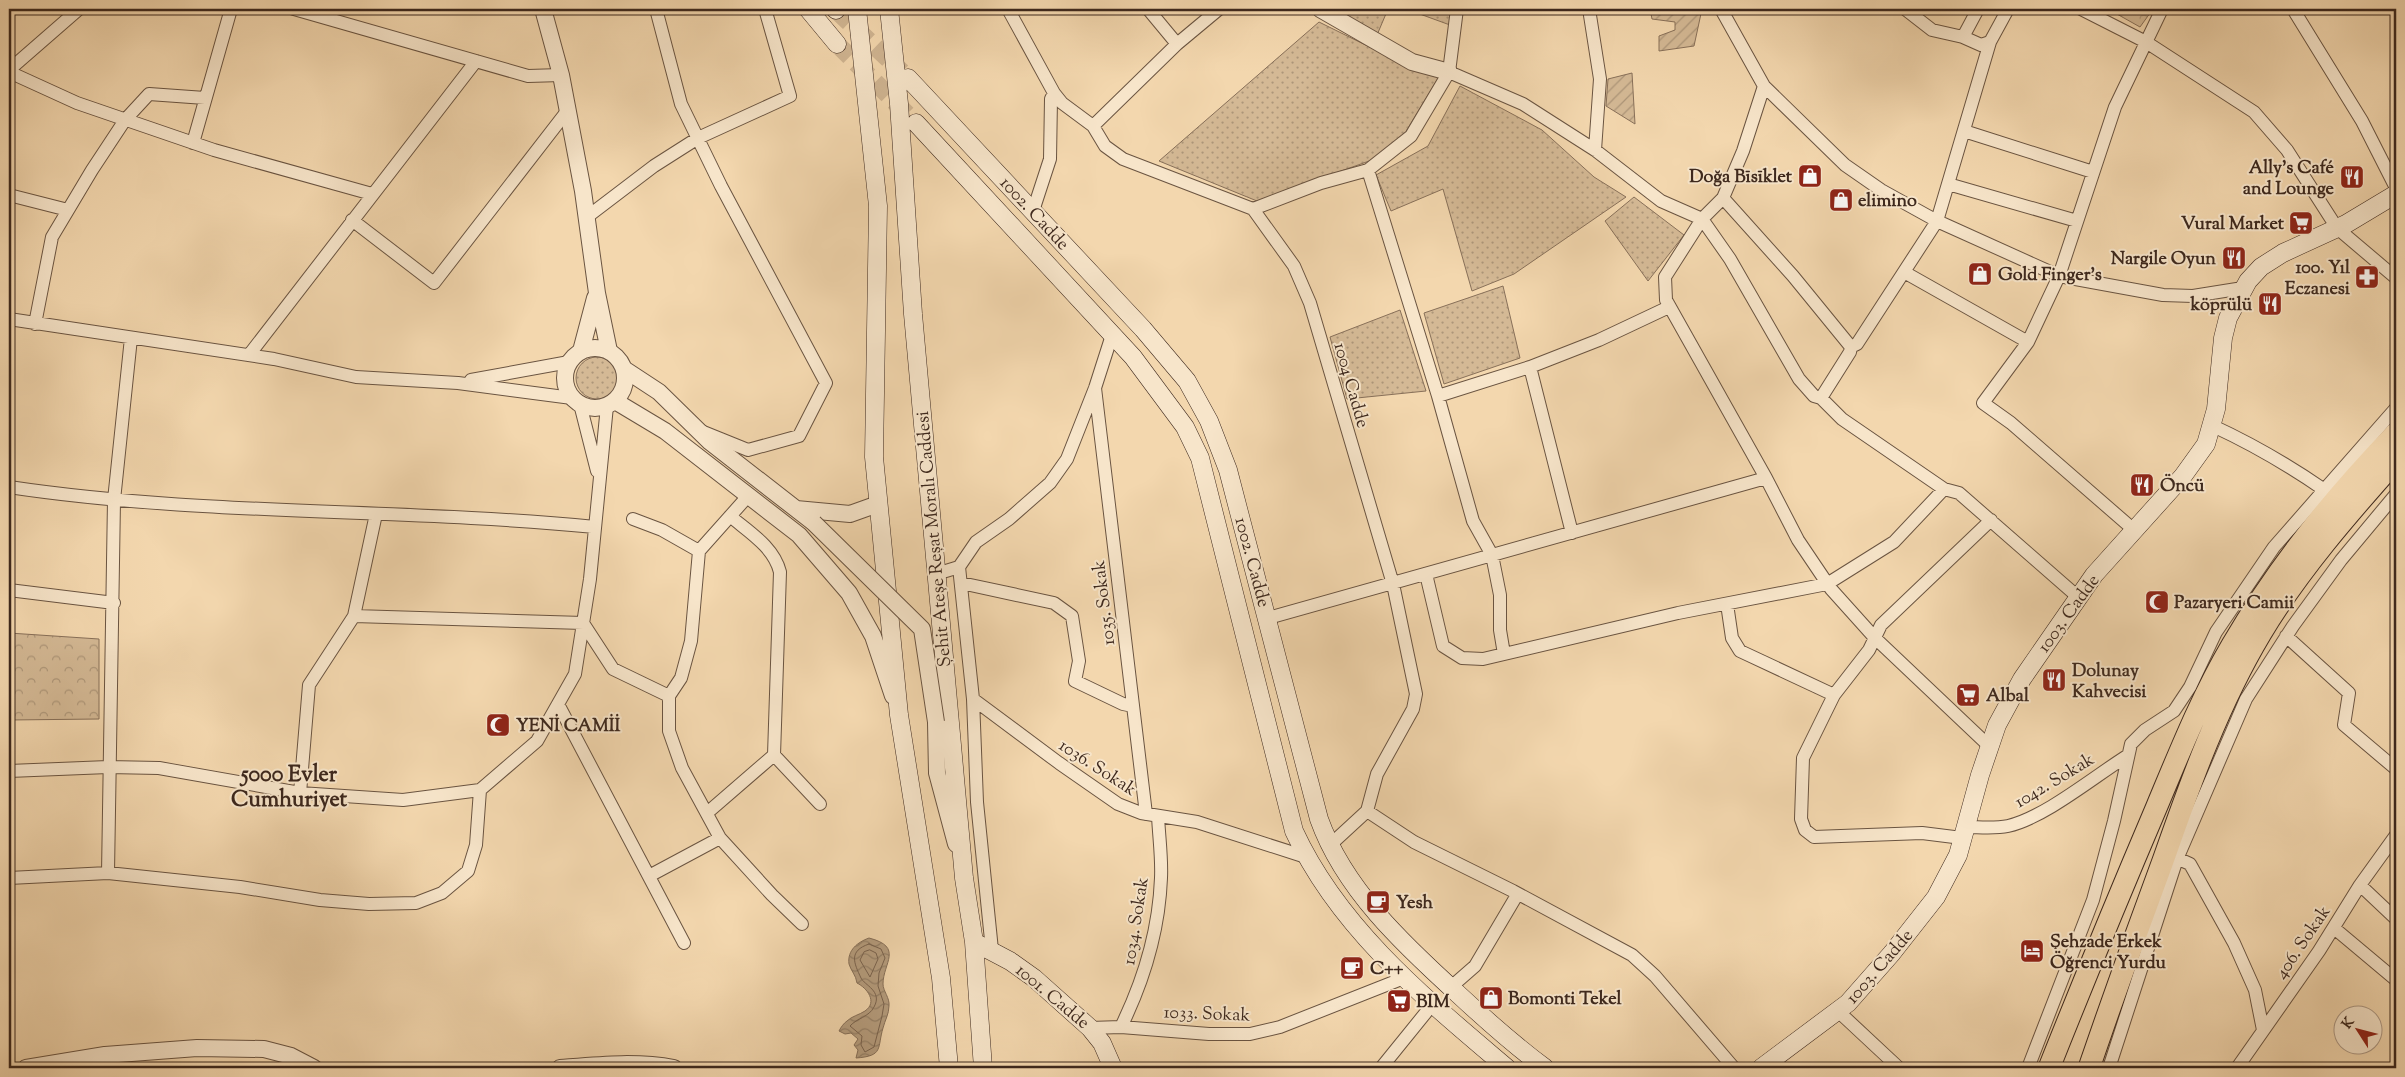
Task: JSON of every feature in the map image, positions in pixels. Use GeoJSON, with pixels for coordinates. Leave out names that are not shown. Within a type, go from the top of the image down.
{"type":"FeatureCollection","features":[{"type":"Feature","properties":{"kind":"highway"},"geometry":{"type":"LineString","coordinates":[[2049,1068],[2202,700],[2219,668],[2254,609],[2301,541],[2341,492],[2396,433]]}},
{"type":"Feature","properties":{"kind":"highway"},"geometry":{"type":"LineString","coordinates":[[2089,1068],[2171,856],[2219,714],[2262,632],[2339,526],[2396,460]]}},
{"type":"Feature","properties":{"kind":"main road"},"geometry":{"type":"LineString","coordinates":[[808,9],[837,44]]}},
{"type":"Feature","properties":{"kind":"main road"},"geometry":{"type":"LineString","coordinates":[[857,9],[878,206],[874,457],[878,504],[899,715],[941,978],[950,1068]]}},
{"type":"Feature","properties":{"kind":"main road","name":"Şehit Ateşe Reşat Moralı Caddesi"},"geometry":{"type":"LineString","coordinates":[[889,9],[899,104],[913,314],[936,574],[964,878],[974,942],[983,1068]]}},
{"type":"Feature","properties":{"kind":"main road","name":"1002. Cadde"},"geometry":{"type":"LineString","coordinates":[[908,78],[1131,316],[1187,381],[1209,421],[1228,470],[1319,819],[1330,846],[1342,868],[1366,900],[1426,965],[1503,1035],[1545,1068]]}},
{"type":"Feature","properties":{"kind":"main road","name":"1002. Cadde"},"geometry":{"type":"LineString","coordinates":[[916,123],[1112,335],[1160,392],[1185,427],[1200,458],[1294,831],[1306,857],[1347,914],[1404,978],[1432,1005],[1507,1068]]}},
{"type":"Feature","properties":{"kind":"main road","name":"1003. Cadde"},"geometry":{"type":"LineString","coordinates":[[1760,1068],[1839,1012],[1892,953],[1936,897],[1958,855],[1989,746],[2007,705],[2022,679],[2078,597],[2199,457],[2206,444],[2213,426],[2223,338],[2228,318],[2243,288],[2262,267],[2283,253],[2338,228],[2396,194]]}},
{"type":"Feature","properties":{"kind":"main road"},"geometry":{"type":"LineString","coordinates":[[1014,229],[1032,211]]}},
{"type":"Feature","properties":{"kind":"main road"},"geometry":{"type":"LineString","coordinates":[[1112,335],[1131,316]]}},
{"type":"Feature","properties":{"kind":"main road"},"geometry":{"type":"LineString","coordinates":[[1242,625],[1268,618]]}},
{"type":"Feature","properties":{"kind":"main road"},"geometry":{"type":"LineString","coordinates":[[1306,857],[1330,846]]}},
{"type":"Feature","properties":{"kind":"main road","name":"1001. Cadde"},"geometry":{"type":"LineString","coordinates":[[974,942],[1010,960],[1034,978],[1090,1028],[1102,1043],[1112,1068]]}},
{"type":"Feature","properties":{"kind":"main road"},"geometry":{"type":"LineString","coordinates":[[1432,1005],[1451,987]]}},
{"type":"Feature","properties":{"kind":"street"},"geometry":{"type":"LineString","coordinates":[[79,9],[9,71],[77,103],[125,120],[193,143],[372,194]]}},
{"type":"Feature","properties":{"kind":"street"},"geometry":{"type":"LineString","coordinates":[[193,143],[231,9]]}},
{"type":"Feature","properties":{"kind":"street"},"geometry":{"type":"LineString","coordinates":[[294,9],[330,14],[528,76],[561,75]]}},
{"type":"Feature","properties":{"kind":"street"},"geometry":{"type":"LineString","coordinates":[[543,9],[561,75],[568,110],[587,217],[596,293],[609,351]]}},
{"type":"Feature","properties":{"kind":"street"},"geometry":{"type":"LineString","coordinates":[[656,9],[681,104],[826,383],[799,436],[748,450],[696,429]]}},
{"type":"Feature","properties":{"kind":"street"},"geometry":{"type":"LineString","coordinates":[[587,217],[654,166],[698,138],[790,96],[765,9]]}},
{"type":"Feature","properties":{"kind":"street"},"geometry":{"type":"LineString","coordinates":[[1008,9],[1054,93],[1062,103],[1093,126],[1105,146],[1123,159],[1253,209],[1321,183],[1368,170],[1411,136],[1449,72],[1457,9]]}},
{"type":"Feature","properties":{"kind":"street"},"geometry":{"type":"LineString","coordinates":[[1148,9],[1177,44]]}},
{"type":"Feature","properties":{"kind":"street"},"geometry":{"type":"LineString","coordinates":[[1093,126],[1177,44],[1219,9]]}},
{"type":"Feature","properties":{"kind":"street"},"geometry":{"type":"LineString","coordinates":[[1320,9],[1412,62],[1449,72],[1523,104],[1594,150],[1661,201],[1702,219],[1730,259],[1799,379],[1814,396],[1821,398],[1842,418],[1944,489],[1958,493],[2078,597]]}},
{"type":"Feature","properties":{"kind":"street"},"geometry":{"type":"LineString","coordinates":[[1589,9],[1600,79],[1594,150]]}},
{"type":"Feature","properties":{"kind":"street"},"geometry":{"type":"LineString","coordinates":[[1721,9],[1764,86],[1845,165],[1881,190],[1936,221],[2059,276],[2164,295],[2193,296],[2243,288]]}},
{"type":"Feature","properties":{"kind":"street"},"geometry":{"type":"LineString","coordinates":[[1905,9],[1932,30],[1963,36],[1982,45],[1990,42]]}},
{"type":"Feature","properties":{"kind":"street"},"geometry":{"type":"LineString","coordinates":[[1963,36],[1978,9]]}},
{"type":"Feature","properties":{"kind":"street"},"geometry":{"type":"LineString","coordinates":[[1821,398],[1850,352],[1851,347],[1857,344],[1936,221],[1990,42],[2008,9]]}},
{"type":"Feature","properties":{"kind":"street"},"geometry":{"type":"LineString","coordinates":[[2081,9],[2146,42],[2254,112],[2287,150],[2338,228],[2396,278]]}},
{"type":"Feature","properties":{"kind":"street"},"geometry":{"type":"LineString","coordinates":[[2134,530],[2011,423],[1983,403],[2028,342],[2059,276],[2115,107],[2162,9]]}},
{"type":"Feature","properties":{"kind":"street"},"geometry":{"type":"LineString","coordinates":[[2293,9],[2362,121],[2396,188]]}},
{"type":"Feature","properties":{"kind":"street"},"geometry":{"type":"LineString","coordinates":[[248,355],[476,61]]}},
{"type":"Feature","properties":{"kind":"street"},"geometry":{"type":"LineString","coordinates":[[1764,86],[1742,151],[1722,198],[1702,219],[1665,277],[1666,300],[1766,478],[1798,540],[1827,584],[1875,638],[1989,746]]}},
{"type":"Feature","properties":{"kind":"street"},"geometry":{"type":"LineString","coordinates":[[1032,211],[1050,159],[1051,100],[1054,93]]}},
{"type":"Feature","properties":{"kind":"street"},"geometry":{"type":"LineString","coordinates":[[35,324],[52,237],[125,120],[149,94],[205,98]]}},
{"type":"Feature","properties":{"kind":"street"},"geometry":{"type":"LineString","coordinates":[[352,220],[434,283],[568,110]]}},
{"type":"Feature","properties":{"kind":"street"},"geometry":{"type":"LineString","coordinates":[[1964,131],[2093,172]]}},
{"type":"Feature","properties":{"kind":"street"},"geometry":{"type":"LineString","coordinates":[[1368,170],[1438,396],[1474,521],[1492,555],[1500,595],[1500,630],[1504,654]]}},
{"type":"Feature","properties":{"kind":"street"},"geometry":{"type":"LineString","coordinates":[[1948,184],[2077,221]]}},
{"type":"Feature","properties":{"kind":"street"},"geometry":{"type":"LineString","coordinates":[[9,195],[68,210]]}},
{"type":"Feature","properties":{"kind":"street"},"geometry":{"type":"LineString","coordinates":[[1722,198],[1793,276],[1851,347]]}},
{"type":"Feature","properties":{"kind":"street","name":"1004 Cadde"},"geometry":{"type":"LineString","coordinates":[[1253,209],[1294,266],[1310,303],[1393,584],[1416,694],[1412,709],[1377,774],[1367,812]]}},
{"type":"Feature","properties":{"kind":"street"},"geometry":{"type":"LineString","coordinates":[[1904,272],[2028,342]]}},
{"type":"Feature","properties":{"kind":"street"},"geometry":{"type":"LineString","coordinates":[[596,293],[575,357],[565,380],[576,401],[599,478]]}},
{"type":"Feature","properties":{"kind":"street"},"geometry":{"type":"LineString","coordinates":[[1438,396],[1530,366],[1599,340],[1670,307]]}},
{"type":"Feature","properties":{"kind":"street"},"geometry":{"type":"LineString","coordinates":[[9,319],[248,355],[356,376],[458,382],[576,401],[598,408],[611,403],[624,387],[624,369],[621,362],[609,351],[590,348],[575,357],[458,382]]}},
{"type":"Feature","properties":{"kind":"street"},"geometry":{"type":"LineString","coordinates":[[936,574],[959,567],[976,542],[1009,519],[1050,483],[1067,459],[1096,388],[1112,335]]}},
{"type":"Feature","properties":{"kind":"street"},"geometry":{"type":"LineString","coordinates":[[108,873],[108,767],[114,603],[114,500],[131,338]]}},
{"type":"Feature","properties":{"kind":"street"},"geometry":{"type":"LineString","coordinates":[[1530,366],[1572,533]]}},
{"type":"Feature","properties":{"kind":"street"},"geometry":{"type":"LineString","coordinates":[[624,369],[659,392],[710,442],[814,522],[922,629],[936,722],[937,773],[964,878]]}},
{"type":"Feature","properties":{"kind":"street","name":"1035. Sokak"},"geometry":{"type":"LineString","coordinates":[[1096,388],[1133,706],[1152,815]]}},
{"type":"Feature","properties":{"kind":"street"},"geometry":{"type":"LineString","coordinates":[[9,771],[108,767],[159,768],[300,793],[403,800],[480,790],[537,741],[575,674],[590,579],[599,478],[611,403]]}},
{"type":"Feature","properties":{"kind":"street"},"geometry":{"type":"LineString","coordinates":[[611,403],[664,431],[799,535],[850,593],[874,636],[899,715]]}},
{"type":"Feature","properties":{"kind":"street"},"geometry":{"type":"LineString","coordinates":[[2028,1068],[2072,958],[2095,892],[2114,822],[2131,744],[2137,736],[2174,711],[2190,687],[2226,614],[2274,547],[2396,408]]}},
{"type":"Feature","properties":{"kind":"street"},"geometry":{"type":"LineString","coordinates":[[2213,426],[2244,440],[2284,463],[2323,489]]}},
{"type":"Feature","properties":{"kind":"street"},"geometry":{"type":"LineString","coordinates":[[1268,618],[1766,478]]}},
{"type":"Feature","properties":{"kind":"street"},"geometry":{"type":"LineString","coordinates":[[9,487],[74,497],[114,500],[376,514],[509,518],[594,527]]}},
{"type":"Feature","properties":{"kind":"street"},"geometry":{"type":"LineString","coordinates":[[1426,574],[1443,646],[1462,658],[1482,659],[1678,613],[1827,584],[1894,542],[1944,489]]}},
{"type":"Feature","properties":{"kind":"street"},"geometry":{"type":"LineString","coordinates":[[2109,1068],[2171,856],[2246,699],[2286,636],[2340,560],[2396,494]]}},
{"type":"Feature","properties":{"kind":"street"},"geometry":{"type":"LineString","coordinates":[[748,496],[699,551],[691,641],[680,678],[668,696],[669,731],[682,768],[720,838],[772,895],[802,924]]}},
{"type":"Feature","properties":{"kind":"street"},"geometry":{"type":"LineString","coordinates":[[796,508],[850,514],[878,504]]}},
{"type":"Feature","properties":{"kind":"street"},"geometry":{"type":"LineString","coordinates":[[300,793],[309,684],[354,616],[369,556],[376,514]]}},
{"type":"Feature","properties":{"kind":"street"},"geometry":{"type":"LineString","coordinates":[[730,516],[768,548],[776,560],[780,572],[774,755],[820,804]]}},
{"type":"Feature","properties":{"kind":"street"},"geometry":{"type":"LineString","coordinates":[[633,519],[662,530],[699,551]]}},
{"type":"Feature","properties":{"kind":"street"},"geometry":{"type":"LineString","coordinates":[[1728,604],[1732,638],[1740,651],[1834,695],[1869,650],[1881,625],[1991,520]]}},
{"type":"Feature","properties":{"kind":"street"},"geometry":{"type":"LineString","coordinates":[[959,567],[973,699],[977,802],[992,950]]}},
{"type":"Feature","properties":{"kind":"street"},"geometry":{"type":"LineString","coordinates":[[961,583],[1054,603],[1072,616],[1079,660],[1074,681],[1123,704],[1133,706]]}},
{"type":"Feature","properties":{"kind":"street"},"geometry":{"type":"LineString","coordinates":[[9,590],[114,603]]}},
{"type":"Feature","properties":{"kind":"street"},"geometry":{"type":"LineString","coordinates":[[354,616],[583,623]]}},
{"type":"Feature","properties":{"kind":"street"},"geometry":{"type":"LineString","coordinates":[[583,623],[613,669],[668,696]]}},
{"type":"Feature","properties":{"kind":"street"},"geometry":{"type":"LineString","coordinates":[[2286,636],[2350,693],[2344,725],[2396,769]]}},
{"type":"Feature","properties":{"kind":"street","name":"1042. Sokak"},"geometry":{"type":"LineString","coordinates":[[1834,695],[1803,758],[1801,819],[1805,830],[1814,837],[1964,833],[2019,822],[2062,799],[2127,756]]}},
{"type":"Feature","properties":{"kind":"street","name":"1036. Sokak"},"geometry":{"type":"LineString","coordinates":[[973,699],[1118,804],[1152,815],[1197,822],[1306,857]]}},
{"type":"Feature","properties":{"kind":"street"},"geometry":{"type":"LineString","coordinates":[[558,704],[684,942]]}},
{"type":"Feature","properties":{"kind":"street"},"geometry":{"type":"LineString","coordinates":[[707,813],[774,755]]}},
{"type":"Feature","properties":{"kind":"street"},"geometry":{"type":"LineString","coordinates":[[9,878],[108,873],[240,888],[320,900],[369,904],[416,903],[442,893],[468,871],[476,845],[480,790]]}},
{"type":"Feature","properties":{"kind":"street"},"geometry":{"type":"LineString","coordinates":[[1330,846],[1367,812],[1414,842],[1632,955],[1656,976],[1734,1068]]}},
{"type":"Feature","properties":{"kind":"street","name":"1034. Sokak"},"geometry":{"type":"LineString","coordinates":[[1121,1027],[1144,975],[1155,927],[1161,877],[1152,815]]}},
{"type":"Feature","properties":{"kind":"street","name":"406. Sokak"},"geometry":{"type":"LineString","coordinates":[[2237,1068],[2334,928],[2360,885],[2396,835]]}},
{"type":"Feature","properties":{"kind":"street"},"geometry":{"type":"LineString","coordinates":[[649,876],[720,838]]}},
{"type":"Feature","properties":{"kind":"street"},"geometry":{"type":"LineString","coordinates":[[2171,856],[2190,864],[2234,943],[2255,990],[2263,1030]]}},
{"type":"Feature","properties":{"kind":"street"},"geometry":{"type":"LineString","coordinates":[[2360,885],[2396,919]]}},
{"type":"Feature","properties":{"kind":"street"},"geometry":{"type":"LineString","coordinates":[[1451,987],[1475,966],[1517,895]]}},
{"type":"Feature","properties":{"kind":"street"},"geometry":{"type":"LineString","coordinates":[[2334,928],[2396,980]]}},
{"type":"Feature","properties":{"kind":"street","name":"1033. Sokak"},"geometry":{"type":"LineString","coordinates":[[1090,1028],[1121,1027],[1209,1034],[1250,1034],[1280,1027],[1404,978]]}},
{"type":"Feature","properties":{"kind":"street"},"geometry":{"type":"LineString","coordinates":[[1381,1068],[1432,1005]]}},
{"type":"Feature","properties":{"kind":"street"},"geometry":{"type":"LineString","coordinates":[[1839,1012],[1899,1068]]}},
{"type":"Feature","properties":{"kind":"street"},"geometry":{"type":"LineString","coordinates":[[26,1068],[105,1055],[197,1048],[264,1049],[291,1056],[314,1068]]}},
{"type":"Feature","properties":{"kind":"street"},"geometry":{"type":"LineString","coordinates":[[560,1068],[610,1064],[657,1065],[674,1068]]}},
{"type":"Feature","properties":{"kind":"green space"},"geometry":{"type":"Polygon","coordinates":[[[1337,9],[1388,9],[1377,35],[1355,25],[1337,9]]]}},
{"type":"Feature","properties":{"kind":"green space"},"geometry":{"type":"Polygon","coordinates":[[[1406,9],[1451,9],[1450,25],[1406,9]]]}},
{"type":"Feature","properties":{"kind":"green space"},"geometry":{"type":"Polygon","coordinates":[[[1650,9],[1702,9],[1694,46],[1659,51],[1659,36],[1675,30],[1675,22],[1652,19],[1650,9]]]}},
{"type":"Feature","properties":{"kind":"green space"},"geometry":{"type":"Polygon","coordinates":[[[2108,9],[2153,9],[2140,27],[2108,9]]]}},
{"type":"Feature","properties":{"kind":"green space"},"geometry":{"type":"Polygon","coordinates":[[[1319,22],[1410,67],[1440,75],[1405,133],[1372,160],[1257,201],[1159,161],[1319,22]]]}},
{"type":"Feature","properties":{"kind":"green space"},"geometry":{"type":"Polygon","coordinates":[[[1632,73],[1635,124],[1606,106],[1608,79],[1632,73]]]}},
{"type":"Feature","properties":{"kind":"green space"},"geometry":{"type":"Polygon","coordinates":[[[1460,86],[1542,130],[1594,177],[1626,197],[1514,274],[1472,291],[1443,189],[1391,211],[1376,175],[1428,146],[1460,86]]]}},
{"type":"Feature","properties":{"kind":"green space"},"geometry":{"type":"Polygon","coordinates":[[[1634,197],[1684,235],[1648,281],[1605,221],[1634,197]]]}},
{"type":"Feature","properties":{"kind":"green space"},"geometry":{"type":"Polygon","coordinates":[[[1503,286],[1520,358],[1444,384],[1424,313],[1503,286]]]}},
{"type":"Feature","properties":{"kind":"green space"},"geometry":{"type":"Polygon","coordinates":[[[1400,310],[1426,391],[1347,399],[1330,337],[1400,310]]]}},
{"type":"Feature","properties":{"kind":"green space"},"geometry":{"type":"Polygon","coordinates":[[[597,357],[612,363],[618,378],[612,393],[597,399],[582,393],[576,378],[582,363],[597,357]]]}},
{"type":"Feature","properties":{"kind":"green space"},"geometry":{"type":"Polygon","coordinates":[[[9,633],[99,639],[99,719],[9,720],[9,633]]]}},
{"type":"Feature","properties":{"kind":"water"},"geometry":{"type":"Polygon","coordinates":[[[869,938],[880,942],[889,951],[883,984],[889,1009],[878,1050],[871,1055],[856,1058],[858,1050],[854,1045],[858,1039],[851,1033],[845,1034],[839,1031],[846,1022],[865,1011],[871,1004],[870,996],[857,983],[849,964],[850,955],[854,947],[869,938]]]}},
{"type":"Feature","properties":{"kind":"tunnel"},"geometry":{"type":"LineString","coordinates":[[836,10],[902,72]]}},
{"type":"Feature","properties":{"kind":"tunnel"},"geometry":{"type":"LineString","coordinates":[[837,44],[916,123]]}},
{"type":"Feature","properties":{"kind":"place","name":"Doğa Bīsīklet"},"geometry":{"type":"Point","coordinates":[1810,176]}},
{"type":"Feature","properties":{"kind":"place","name":"Ally’s Café and Lounge"},"geometry":{"type":"Point","coordinates":[2352,177]}},
{"type":"Feature","properties":{"kind":"place","name":"elimino"},"geometry":{"type":"Point","coordinates":[1841,200]}},
{"type":"Feature","properties":{"kind":"place","name":"Vural Market"},"geometry":{"type":"Point","coordinates":[2301,223]}},
{"type":"Feature","properties":{"kind":"place","name":"Nargile Oyun"},"geometry":{"type":"Point","coordinates":[2234,258]}},
{"type":"Feature","properties":{"kind":"place","name":"Gold Finger’s"},"geometry":{"type":"Point","coordinates":[1980,274]}},
{"type":"Feature","properties":{"kind":"place","name":"100. Yıl Eczanesi"},"geometry":{"type":"Point","coordinates":[2367,277]}},
{"type":"Feature","properties":{"kind":"place","name":"köprülü"},"geometry":{"type":"Point","coordinates":[2270,304]}},
{"type":"Feature","properties":{"kind":"place","name":"Öncü"},"geometry":{"type":"Point","coordinates":[2142,485]}},
{"type":"Feature","properties":{"kind":"place","name":"Pazaryeri Camii"},"geometry":{"type":"Point","coordinates":[2157,602]}},
{"type":"Feature","properties":{"kind":"place","name":"Dolunay Kahvecisi"},"geometry":{"type":"Point","coordinates":[2054,680]}},
{"type":"Feature","properties":{"kind":"place","name":"Albal"},"geometry":{"type":"Point","coordinates":[1968,695]}},
{"type":"Feature","properties":{"kind":"place","name":"YENİ CAMİİ"},"geometry":{"type":"Point","coordinates":[498,725]}},
{"type":"Feature","properties":{"kind":"place","name":"Yesh"},"geometry":{"type":"Point","coordinates":[1378,902]}},
{"type":"Feature","properties":{"kind":"place","name":"Şehzade Erkek Öğrenci Yurdu"},"geometry":{"type":"Point","coordinates":[2032,951]}},
{"type":"Feature","properties":{"kind":"place","name":"C++"},"geometry":{"type":"Point","coordinates":[1352,968]}},
{"type":"Feature","properties":{"kind":"place","name":"Bomonti Tekel"},"geometry":{"type":"Point","coordinates":[1491,998]}},
{"type":"Feature","properties":{"kind":"place","name":"BIM"},"geometry":{"type":"Point","coordinates":[1399,1001]}},
{"type":"Feature","properties":{"kind":"district","name":"5000 Evler Cumhuriyet"},"geometry":{"type":"Point","coordinates":[289,786]}}]}
